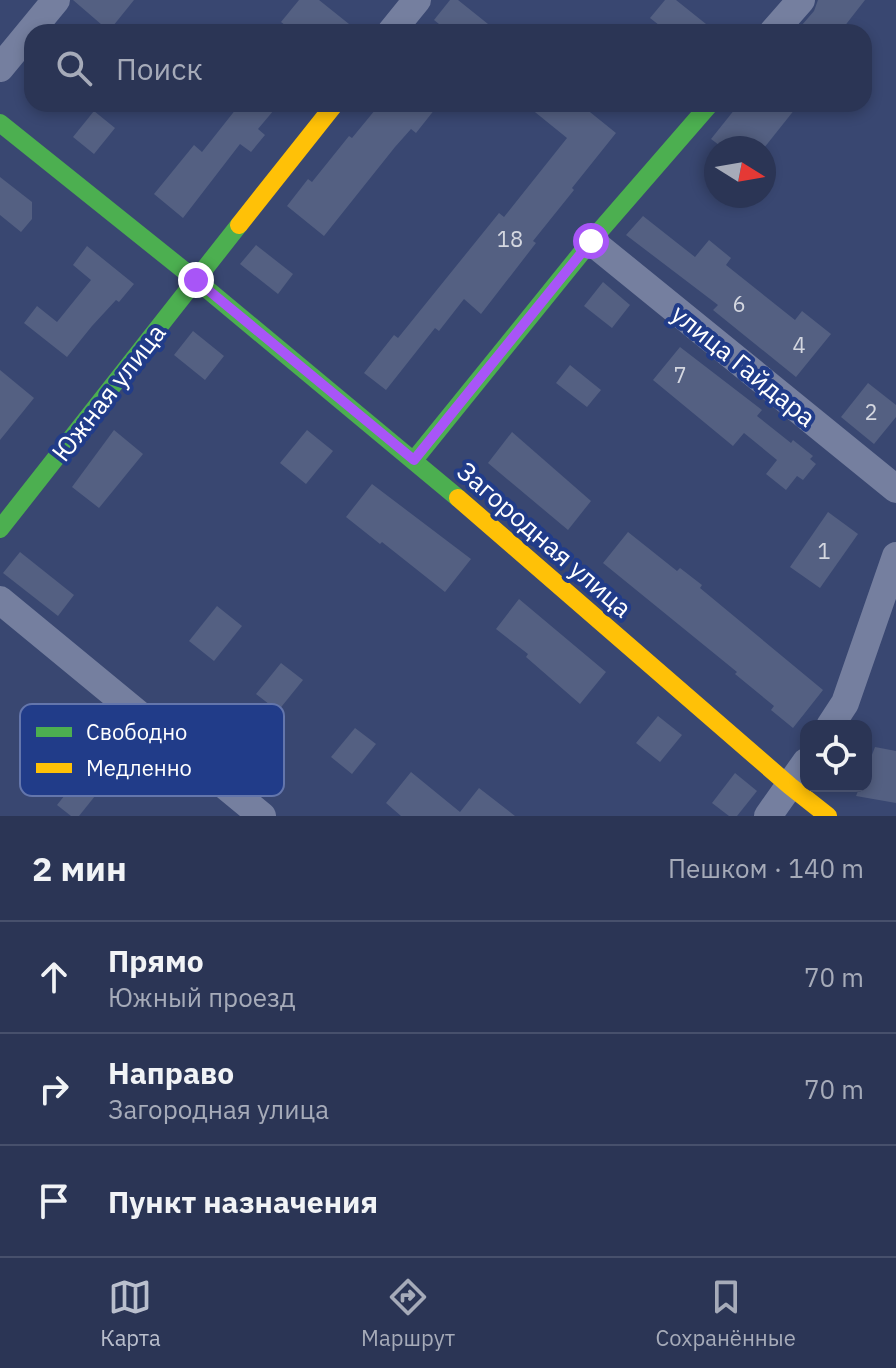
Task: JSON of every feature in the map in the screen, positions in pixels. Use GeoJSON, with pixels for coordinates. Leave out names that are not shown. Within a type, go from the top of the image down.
{"type":"FeatureCollection","features":[{"type":"Feature","properties":{"kind":"street"},"geometry":{"type":"LineString","coordinates":[[36,24],[56,0]]}},
{"type":"Feature","properties":{"kind":"street"},"geometry":{"type":"LineString","coordinates":[[398,24],[417,0]]}},
{"type":"Feature","properties":{"kind":"street"},"geometry":{"type":"LineString","coordinates":[[780,24],[801,0]]}},
{"type":"Feature","properties":{"kind":"street"},"geometry":{"type":"LineString","coordinates":[[0,68],[24,39]]}},
{"type":"Feature","properties":{"kind":"street","name":"Южная улица"},"geometry":{"type":"LineString","coordinates":[[0,529],[329,112]]}},
{"type":"Feature","properties":{"kind":"street"},"geometry":{"type":"LineString","coordinates":[[414,460],[591,241],[703,112]]}},
{"type":"Feature","properties":{"kind":"street","name":"Загородная улица"},"geometry":{"type":"LineString","coordinates":[[0,123],[414,460],[828,816]]}},
{"type":"Feature","properties":{"kind":"street","name":"улица Гайдара"},"geometry":{"type":"LineString","coordinates":[[591,241],[896,489]]}},
{"type":"Feature","properties":{"kind":"street"},"geometry":{"type":"LineString","coordinates":[[834,720],[845,703],[896,556]]}},
{"type":"Feature","properties":{"kind":"street"},"geometry":{"type":"LineString","coordinates":[[0,600],[126,704]]}},
{"type":"Feature","properties":{"kind":"street"},"geometry":{"type":"LineString","coordinates":[[768,816],[800,771]]}},
{"type":"Feature","properties":{"kind":"street"},"geometry":{"type":"LineString","coordinates":[[238,796],[262,816]]}},
{"type":"Feature","properties":{"kind":"building"},"geometry":{"type":"Polygon","coordinates":[[[73,0],[134,0],[115,24],[101,24],[73,0]]]}},
{"type":"Feature","properties":{"kind":"building"},"geometry":{"type":"Polygon","coordinates":[[[299,0],[319,0],[349,24],[284,24],[281,22],[299,0]]]}},
{"type":"Feature","properties":{"kind":"building"},"geometry":{"type":"Polygon","coordinates":[[[450,0],[458,0],[488,24],[439,24],[434,20],[450,0]]]}},
{"type":"Feature","properties":{"kind":"building"},"geometry":{"type":"Polygon","coordinates":[[[665,0],[676,0],[706,24],[658,24],[650,18],[665,0]]]}},
{"type":"Feature","properties":{"kind":"building"},"geometry":{"type":"Polygon","coordinates":[[[818,0],[865,0],[846,24],[803,24],[814,11],[818,0]]]}},
{"type":"Feature","properties":{"kind":"building"},"geometry":{"type":"Polygon","coordinates":[[[93,112],[115,128],[94,154],[73,137],[93,112]]]}},
{"type":"Feature","properties":{"kind":"building"},"geometry":{"type":"Polygon","coordinates":[[[234,112],[272,112],[258,129],[265,135],[251,152],[240,144],[183,218],[154,194],[194,145],[202,152],[234,112]]]}},
{"type":"Feature","properties":{"kind":"building"},"geometry":{"type":"Polygon","coordinates":[[[373,112],[433,112],[416,133],[411,129],[395,147],[324,236],[287,206],[308,179],[312,182],[349,136],[352,138],[373,112]]]}},
{"type":"Feature","properties":{"kind":"building"},"geometry":{"type":"Polygon","coordinates":[[[535,112],[590,112],[616,133],[481,314],[464,299],[439,331],[435,328],[386,390],[364,373],[394,335],[398,338],[499,213],[504,217],[567,138],[535,112]]]}},
{"type":"Feature","properties":{"kind":"building"},"geometry":{"type":"Polygon","coordinates":[[[733,112],[793,112],[774,136],[713,136],[733,112]]]}},
{"type":"Feature","properties":{"kind":"building"},"geometry":{"type":"Polygon","coordinates":[[[0,177],[32,202],[32,219],[21,232],[0,215],[0,177]]]}},
{"type":"Feature","properties":{"kind":"building"},"geometry":{"type":"Polygon","coordinates":[[[643,216],[695,257],[709,240],[731,258],[726,265],[795,320],[802,311],[831,334],[796,377],[713,310],[718,305],[626,235],[643,216]]]}},
{"type":"Feature","properties":{"kind":"building"},"geometry":{"type":"Polygon","coordinates":[[[256,245],[293,274],[278,294],[240,264],[256,245]]]}},
{"type":"Feature","properties":{"kind":"building"},"geometry":{"type":"Polygon","coordinates":[[[87,246],[134,284],[92,326],[67,357],[24,323],[37,306],[57,322],[91,280],[73,265],[87,246]]]}},
{"type":"Feature","properties":{"kind":"building"},"geometry":{"type":"Polygon","coordinates":[[[603,282],[630,305],[612,328],[584,306],[603,282]]]}},
{"type":"Feature","properties":{"kind":"building"},"geometry":{"type":"Polygon","coordinates":[[[193,331],[224,356],[205,380],[174,355],[193,331]]]}},
{"type":"Feature","properties":{"kind":"building"},"geometry":{"type":"Polygon","coordinates":[[[680,347],[762,410],[757,416],[813,456],[810,459],[816,464],[803,480],[797,476],[786,490],[766,474],[777,460],[744,433],[733,446],[653,380],[680,347]]]}},
{"type":"Feature","properties":{"kind":"building"},"geometry":{"type":"Polygon","coordinates":[[[570,365],[601,390],[587,407],[556,383],[570,365]]]}},
{"type":"Feature","properties":{"kind":"building"},"geometry":{"type":"Polygon","coordinates":[[[0,370],[34,398],[0,440],[0,370]]]}},
{"type":"Feature","properties":{"kind":"building"},"geometry":{"type":"Polygon","coordinates":[[[868,383],[896,405],[896,417],[874,444],[841,417],[868,383]]]}},
{"type":"Feature","properties":{"kind":"building"},"geometry":{"type":"Polygon","coordinates":[[[114,430],[143,454],[99,508],[72,487],[114,430]]]}},
{"type":"Feature","properties":{"kind":"building"},"geometry":{"type":"Polygon","coordinates":[[[307,430],[333,451],[306,484],[280,463],[307,430]]]}},
{"type":"Feature","properties":{"kind":"building"},"geometry":{"type":"Polygon","coordinates":[[[512,432],[591,501],[568,530],[488,463],[512,432]]]}},
{"type":"Feature","properties":{"kind":"building"},"geometry":{"type":"Polygon","coordinates":[[[372,484],[471,559],[445,592],[346,517],[372,484]]]}},
{"type":"Feature","properties":{"kind":"building"},"geometry":{"type":"Polygon","coordinates":[[[828,512],[858,534],[820,588],[790,567],[828,512]]]}},
{"type":"Feature","properties":{"kind":"building"},"geometry":{"type":"Polygon","coordinates":[[[628,532],[677,571],[680,568],[702,585],[700,588],[823,690],[793,728],[771,710],[774,706],[735,674],[737,672],[603,563],[628,532]]]}},
{"type":"Feature","properties":{"kind":"building"},"geometry":{"type":"Polygon","coordinates":[[[20,552],[74,595],[58,616],[3,573],[20,552]]]}},
{"type":"Feature","properties":{"kind":"building"},"geometry":{"type":"Polygon","coordinates":[[[519,599],[606,672],[580,704],[526,657],[528,654],[496,629],[519,599]]]}},
{"type":"Feature","properties":{"kind":"building"},"geometry":{"type":"Polygon","coordinates":[[[217,606],[242,626],[214,661],[189,641],[217,606]]]}},
{"type":"Feature","properties":{"kind":"building"},"geometry":{"type":"Polygon","coordinates":[[[281,663],[303,680],[284,704],[269,704],[256,694],[281,663]]]}},
{"type":"Feature","properties":{"kind":"building"},"geometry":{"type":"Polygon","coordinates":[[[658,716],[682,735],[660,762],[636,743],[658,716]]]}},
{"type":"Feature","properties":{"kind":"building"},"geometry":{"type":"Polygon","coordinates":[[[355,728],[376,744],[352,774],[331,757],[355,728]]]}},
{"type":"Feature","properties":{"kind":"building"},"geometry":{"type":"Polygon","coordinates":[[[875,747],[896,751],[896,803],[856,796],[858,792],[872,792],[872,755],[875,747]]]}},
{"type":"Feature","properties":{"kind":"building"},"geometry":{"type":"Polygon","coordinates":[[[411,772],[460,812],[479,788],[515,816],[401,816],[386,803],[411,772]]]}},
{"type":"Feature","properties":{"kind":"building"},"geometry":{"type":"Polygon","coordinates":[[[735,773],[757,791],[737,816],[729,816],[712,803],[735,773]]]}},
{"type":"Feature","properties":{"kind":"building"},"geometry":{"type":"Polygon","coordinates":[[[64,796],[95,796],[79,816],[71,816],[57,805],[64,796]]]}},
{"type":"Feature","properties":{"kind":"traffic: fast"},"geometry":{"type":"LineString","coordinates":[[414,460],[591,241],[703,112]]}},
{"type":"Feature","properties":{"kind":"traffic: fast"},"geometry":{"type":"LineString","coordinates":[[0,123],[196,280],[458,498]]}},
{"type":"Feature","properties":{"kind":"traffic: fast"},"geometry":{"type":"LineString","coordinates":[[0,529],[239,225]]}},
{"type":"Feature","properties":{"kind":"traffic: slow"},"geometry":{"type":"LineString","coordinates":[[239,225],[329,112]]}},
{"type":"Feature","properties":{"kind":"traffic: slow"},"geometry":{"type":"LineString","coordinates":[[458,498],[828,816]]}},
{"type":"Feature","properties":{"kind":"route"},"geometry":{"type":"LineString","coordinates":[[196,280],[414,460],[591,241]]}}]}
